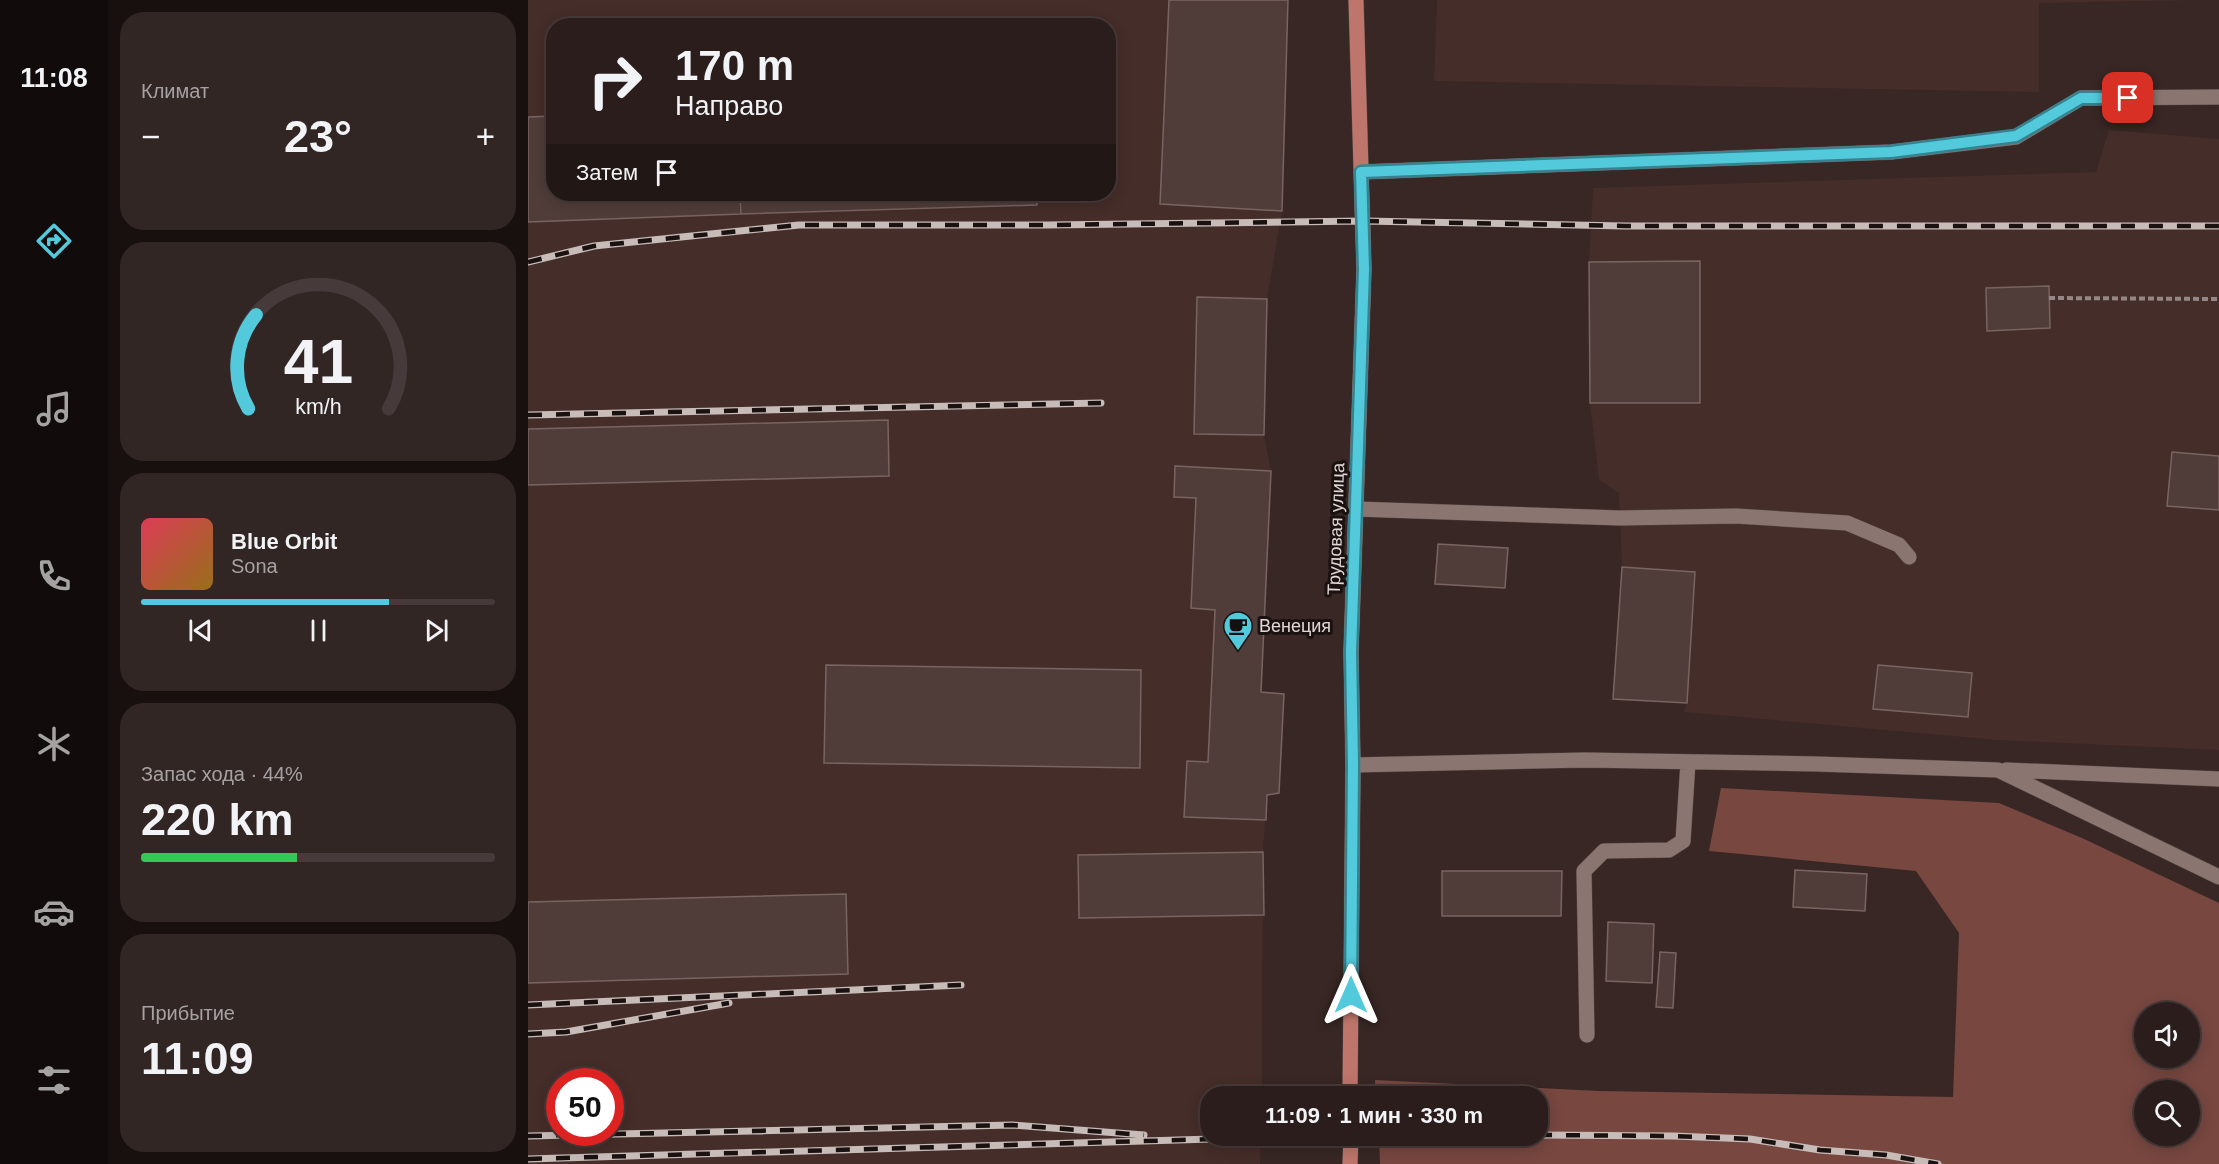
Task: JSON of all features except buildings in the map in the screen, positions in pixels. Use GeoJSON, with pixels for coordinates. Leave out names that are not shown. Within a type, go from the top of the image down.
{"type":"FeatureCollection","features":[{"type":"Feature","properties":{"kind":"main road","name":"Трудовая улица"},"geometry":{"type":"LineString","coordinates":[[1350,1086],[1353,765],[1351,652],[1364,269],[1356,0]]}},
{"type":"Feature","properties":{"kind":"main road"},"geometry":{"type":"LineString","coordinates":[[1350,1164],[1351,1146]]}},
{"type":"Feature","properties":{"kind":"street"},"geometry":{"type":"LineString","coordinates":[[1361,172],[1891,152],[2016,136],[2081,98],[2219,97]]}},
{"type":"Feature","properties":{"kind":"street"},"geometry":{"type":"LineString","coordinates":[[1356,509],[1620,518],[1736,516],[1847,523],[1899,545],[1909,557]]}},
{"type":"Feature","properties":{"kind":"street"},"geometry":{"type":"LineString","coordinates":[[1353,765],[1585,760],[1998,770],[2219,779]]}},
{"type":"Feature","properties":{"kind":"street"},"geometry":{"type":"LineString","coordinates":[[1587,1035],[1584,871],[1604,851],[1669,850],[1683,841],[1688,762]]}},
{"type":"Feature","properties":{"kind":"street"},"geometry":{"type":"LineString","coordinates":[[1998,770],[2219,877]]}},
{"type":"Feature","properties":{"kind":"path"},"geometry":{"type":"LineString","coordinates":[[2049,298],[2219,299]]}},
{"type":"Feature","properties":{"kind":"shaded area"},"geometry":{"type":"Polygon","coordinates":[[[528,0],[1288,0],[1282,211],[1267,299],[1264,435],[1271,471],[1261,692],[1284,694],[1279,793],[1267,795],[1263,852],[1262,1086],[1200,1086],[1200,1146],[1261,1146],[1260,1164],[528,1164],[528,0]]]}},
{"type":"Feature","properties":{"kind":"shaded area"},"geometry":{"type":"Polygon","coordinates":[[[1437,0],[2197,0],[2039,3],[2039,92],[1434,81],[1437,0]]]}},
{"type":"Feature","properties":{"kind":"shaded area"},"geometry":{"type":"Polygon","coordinates":[[[2109,130],[2219,139],[2219,750],[1997,740],[1684,712],[1687,703],[1613,699],[1622,567],[1619,493],[1599,480],[1590,403],[1589,262],[1593,188],[2096,172],[2109,130]]]}},
{"type":"Feature","properties":{"kind":"shaded area"},"geometry":{"type":"Polygon","coordinates":[[[1721,788],[1999,803],[2082,838],[2219,903],[2219,1164],[1380,1164],[1379,1146],[1548,1146],[1548,1088],[1953,1097],[1959,933],[1916,871],[1709,851],[1721,788]]]}},
{"type":"Feature","properties":{"kind":"shaded area"},"geometry":{"type":"Polygon","coordinates":[[[1375,1080],[1497,1086],[1375,1086],[1375,1080]]]}},
{"type":"Feature","properties":{"kind":"railway"},"geometry":{"type":"LineString","coordinates":[[528,262],[594,246],[799,225],[1363,221],[1625,226],[2219,226]]}},
{"type":"Feature","properties":{"kind":"railway"},"geometry":{"type":"LineString","coordinates":[[528,415],[1101,403]]}},
{"type":"Feature","properties":{"kind":"railway"},"geometry":{"type":"LineString","coordinates":[[528,1005],[961,985]]}},
{"type":"Feature","properties":{"kind":"railway"},"geometry":{"type":"LineString","coordinates":[[528,1034],[566,1032],[729,1003]]}},
{"type":"Feature","properties":{"kind":"railway"},"geometry":{"type":"LineString","coordinates":[[528,1136],[1012,1125],[1144,1135]]}},
{"type":"Feature","properties":{"kind":"railway"},"geometry":{"type":"LineString","coordinates":[[1548,1135],[1750,1139],[1820,1150],[1886,1155],[1938,1164]]}},
{"type":"Feature","properties":{"kind":"railway"},"geometry":{"type":"LineString","coordinates":[[528,1159],[1200,1139]]}},
{"type":"Feature","properties":{"kind":"place","name":"Венеция"},"geometry":{"type":"Point","coordinates":[1238,652]}},
{"type":"Feature","properties":{"kind":"route"},"geometry":{"type":"LineString","coordinates":[[1351,995],[1353,765],[1351,652],[1364,269],[1361,172],[1891,152],[2016,136],[2081,98],[2128,98]]}}]}
